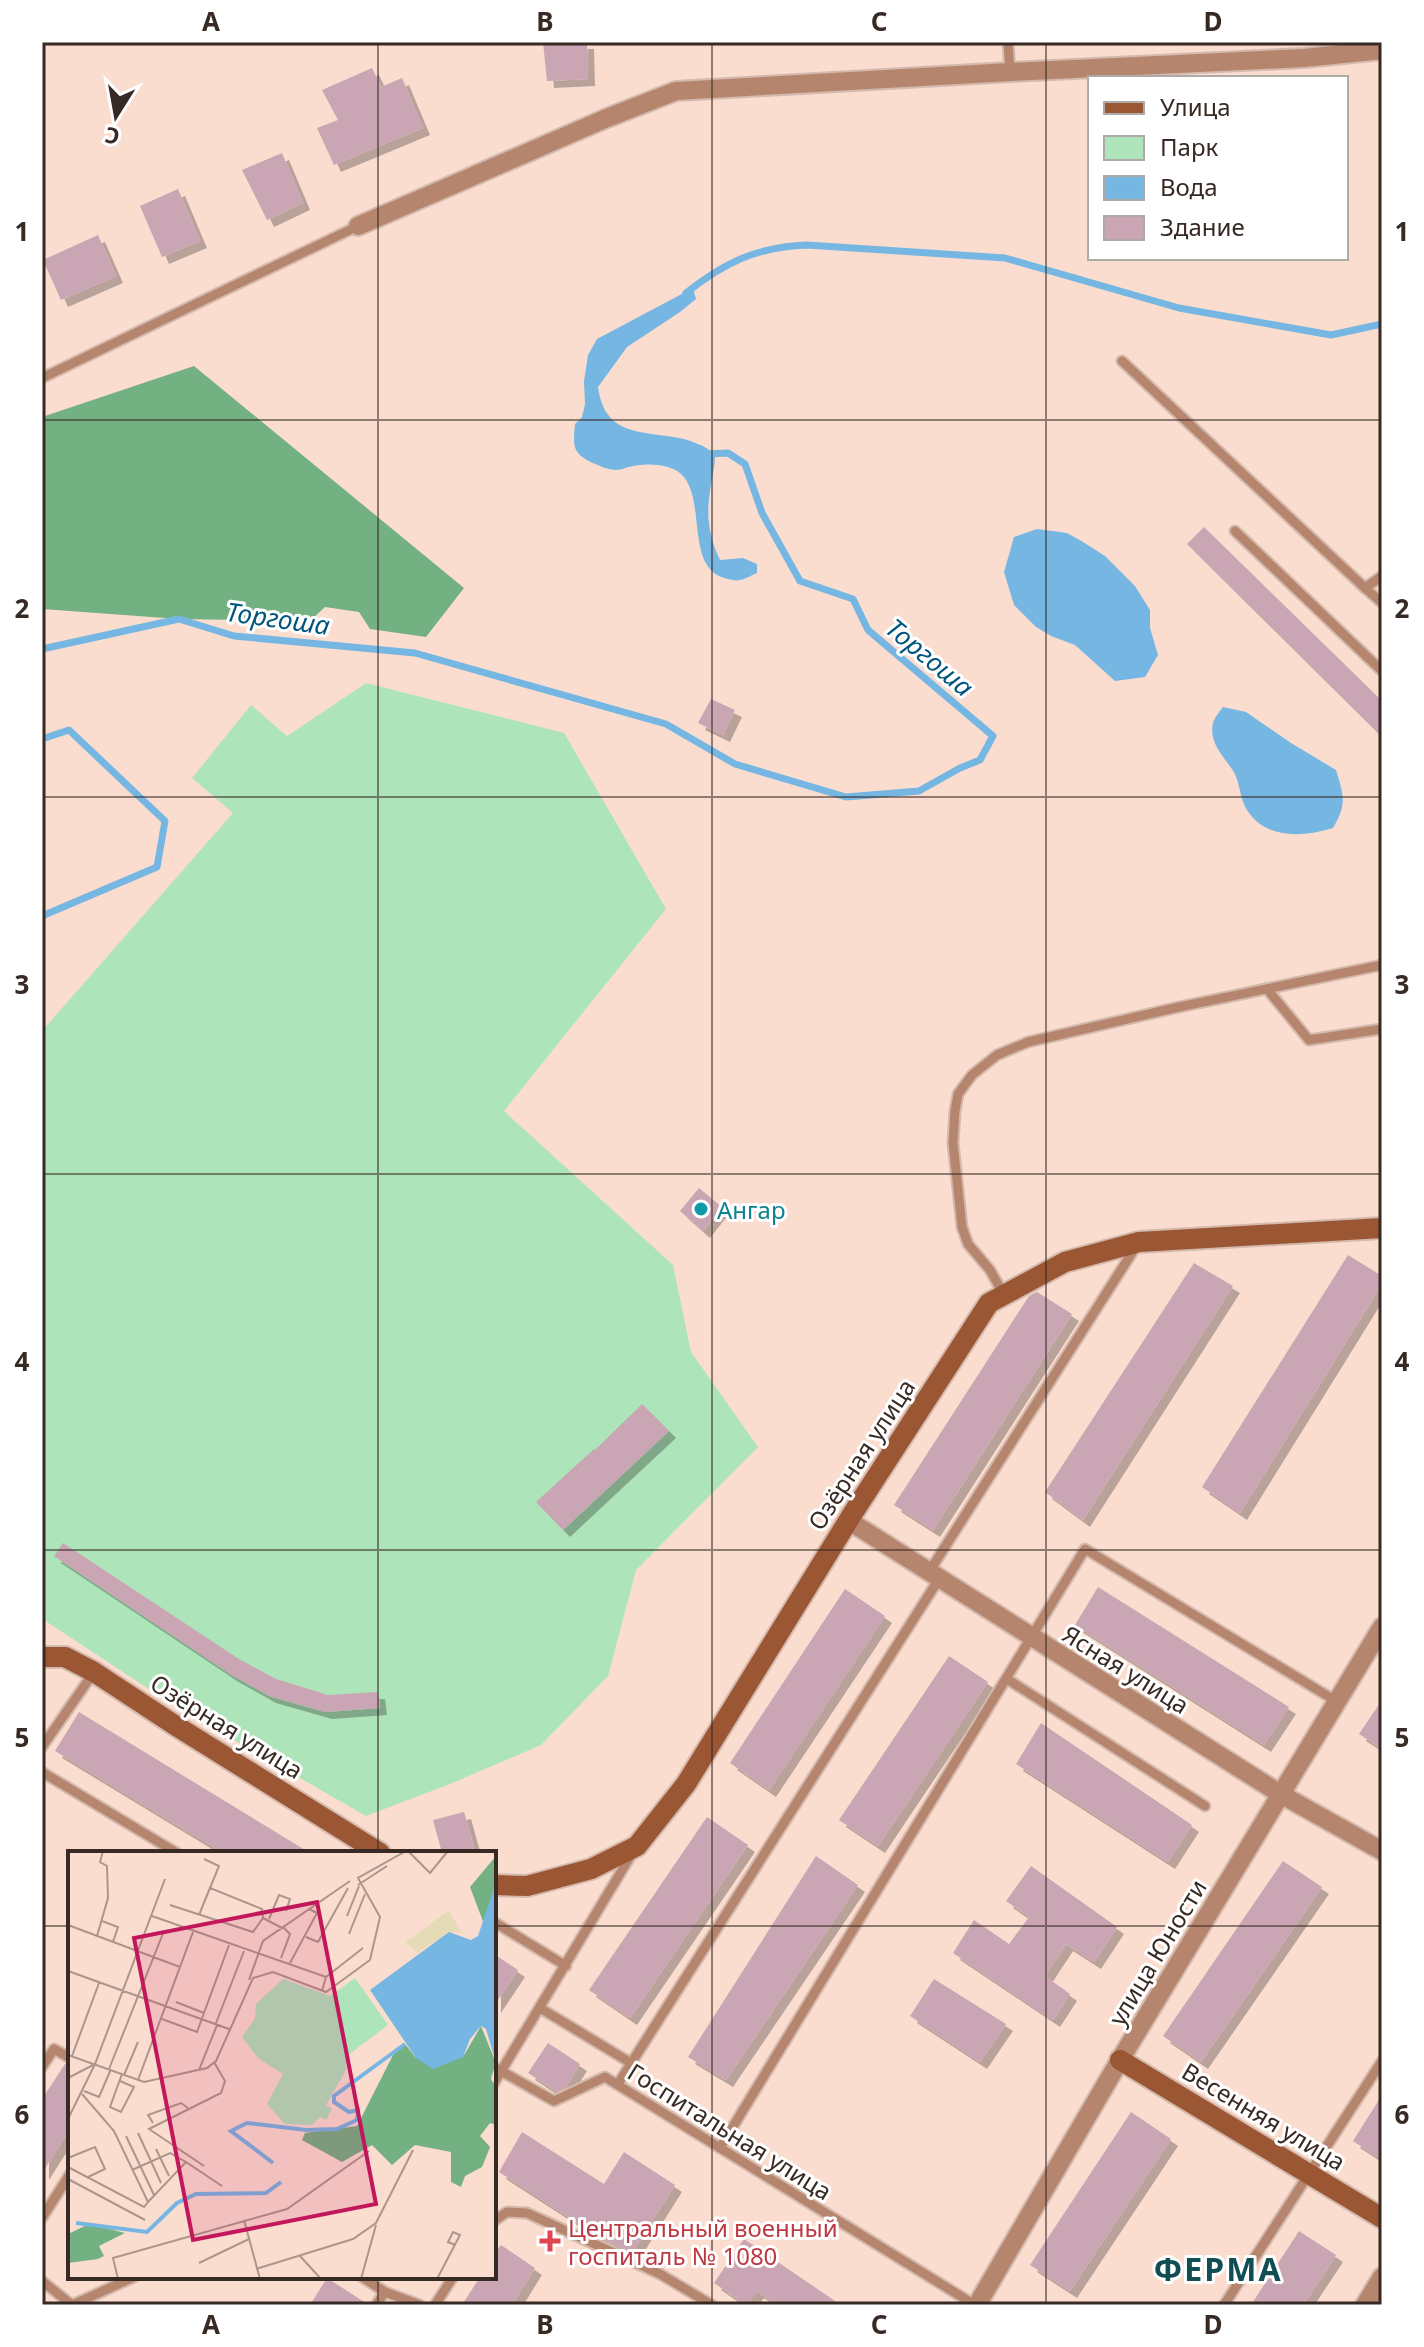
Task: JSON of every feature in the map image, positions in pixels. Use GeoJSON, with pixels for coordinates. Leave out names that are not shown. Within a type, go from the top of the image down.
{"type":"FeatureCollection","features":[{"type":"Feature","properties":{"kind":"street"},"geometry":{"type":"LineString","coordinates":[[358,226],[676,91],[1304,58],[1382,50]]}},
{"type":"Feature","properties":{"kind":"street","name":"Озёрная улица"},"geometry":{"type":"LineString","coordinates":[[496,1885],[527,1886],[591,1869],[637,1846],[686,1784],[989,1303],[1065,1262],[1139,1242],[1382,1228]]}},
{"type":"Feature","properties":{"kind":"street","name":"Ясная улица"},"geometry":{"type":"LineString","coordinates":[[849,1521],[1282,1795],[1382,1851]]}},
{"type":"Feature","properties":{"kind":"street","name":"улица Юности"},"geometry":{"type":"LineString","coordinates":[[976,2305],[1382,1627]]}},
{"type":"Feature","properties":{"kind":"street","name":"Озёрная улица"},"geometry":{"type":"LineString","coordinates":[[42,1657],[65,1657],[94,1672],[377,1851]]}},
{"type":"Feature","properties":{"kind":"street","name":"Весенняя улица"},"geometry":{"type":"LineString","coordinates":[[1120,2060],[1382,2218]]}},
{"type":"Feature","properties":{"kind":"street"},"geometry":{"type":"LineString","coordinates":[[1365,2305],[1382,2277]]}},
{"type":"Feature","properties":{"kind":"lane"},"geometry":{"type":"LineString","coordinates":[[1008,42],[1010,72]]}},
{"type":"Feature","properties":{"kind":"lane"},"geometry":{"type":"LineString","coordinates":[[42,378],[358,226]]}},
{"type":"Feature","properties":{"kind":"lane"},"geometry":{"type":"LineString","coordinates":[[1122,361],[1382,603]]}},
{"type":"Feature","properties":{"kind":"lane"},"geometry":{"type":"LineString","coordinates":[[1235,531],[1382,671]]}},
{"type":"Feature","properties":{"kind":"lane"},"geometry":{"type":"LineString","coordinates":[[1365,588],[1382,576]]}},
{"type":"Feature","properties":{"kind":"lane"},"geometry":{"type":"LineString","coordinates":[[1004,1295],[990,1270],[968,1244],[962,1227],[953,1143],[955,1111],[958,1094],[972,1075],[997,1055],[1028,1042],[1382,965]]}},
{"type":"Feature","properties":{"kind":"lane"},"geometry":{"type":"LineString","coordinates":[[1267,989],[1309,1040],[1382,1029]]}},
{"type":"Feature","properties":{"kind":"lane"},"geometry":{"type":"LineString","coordinates":[[618,2084],[1139,1242]]}},
{"type":"Feature","properties":{"kind":"lane"},"geometry":{"type":"LineString","coordinates":[[720,2148],[1085,1549],[1336,1701]]}},
{"type":"Feature","properties":{"kind":"lane"},"geometry":{"type":"LineString","coordinates":[[42,1747],[94,1672]]}},
{"type":"Feature","properties":{"kind":"lane"},"geometry":{"type":"LineString","coordinates":[[1007,1679],[1205,1806]]}},
{"type":"Feature","properties":{"kind":"lane"},"geometry":{"type":"LineString","coordinates":[[42,1772],[174,1851]]}},
{"type":"Feature","properties":{"kind":"lane"},"geometry":{"type":"LineString","coordinates":[[498,2069],[540,2008],[637,1846]]}},
{"type":"Feature","properties":{"kind":"lane"},"geometry":{"type":"LineString","coordinates":[[496,1923],[566,1966]]}},
{"type":"Feature","properties":{"kind":"lane"},"geometry":{"type":"LineString","coordinates":[[540,2008],[631,2063]]}},
{"type":"Feature","properties":{"kind":"lane"},"geometry":{"type":"LineString","coordinates":[[42,2067],[54,2049],[68,2057]]}},
{"type":"Feature","properties":{"kind":"lane"},"geometry":{"type":"LineString","coordinates":[[1224,2305],[1382,2061]]}},
{"type":"Feature","properties":{"kind":"lane","name":"Госпитальная улица"},"geometry":{"type":"LineString","coordinates":[[498,2069],[554,2101],[605,2077],[976,2305]]}},
{"type":"Feature","properties":{"kind":"lane"},"geometry":{"type":"LineString","coordinates":[[42,2218],[68,2177]]}},
{"type":"Feature","properties":{"kind":"lane"},"geometry":{"type":"LineString","coordinates":[[496,2220],[507,2212],[527,2213],[660,2274],[712,2305]]}},
{"type":"Feature","properties":{"kind":"lane"},"geometry":{"type":"LineString","coordinates":[[42,2281],[72,2305],[130,2279]]}},
{"type":"Feature","properties":{"kind":"lane"},"geometry":{"type":"LineString","coordinates":[[365,2279],[385,2292],[420,2305]]}},
{"type":"Feature","properties":{"kind":"lane"},"geometry":{"type":"LineString","coordinates":[[435,2305],[452,2279]]}},
{"type":"Feature","properties":{"kind":"lane"},"geometry":{"type":"LineString","coordinates":[[376,2305],[385,2292]]}},
{"type":"Feature","properties":{"kind":"green space"},"geometry":{"type":"Polygon","coordinates":[[[194,366],[464,588],[426,637],[370,629],[359,612],[325,607],[310,621],[179,619],[42,609],[42,417],[194,366]]]}},
{"type":"Feature","properties":{"kind":"green space"},"geometry":{"type":"Polygon","coordinates":[[[366,683],[564,733],[666,909],[504,1111],[673,1265],[691,1352],[758,1447],[636,1570],[608,1676],[541,1745],[366,1816],[173,1705],[42,1621],[42,1031],[233,813],[192,778],[251,705],[287,736],[366,683]]]}},
{"type":"Feature","properties":{"kind":"water"},"geometry":{"type":"Polygon","coordinates":[[[693,288],[696,299],[627,347],[598,387],[603,406],[612,419],[623,427],[683,439],[715,454],[708,510],[716,551],[720,560],[743,558],[757,564],[757,573],[739,580],[714,573],[705,562],[689,485],[681,474],[665,466],[653,465],[607,469],[581,456],[574,443],[575,424],[582,417],[585,404],[584,381],[588,355],[597,339],[693,288]]]}},
{"type":"Feature","properties":{"kind":"water"},"geometry":{"type":"Polygon","coordinates":[[[1037,529],[1067,533],[1083,542],[1105,556],[1135,586],[1150,610],[1150,628],[1158,655],[1145,677],[1115,681],[1075,645],[1036,627],[1014,605],[1004,572],[1014,537],[1037,529]]]}},
{"type":"Feature","properties":{"kind":"water"},"geometry":{"type":"Polygon","coordinates":[[[1223,707],[1246,712],[1336,770],[1343,800],[1333,828],[1286,834],[1264,827],[1255,820],[1245,806],[1235,774],[1213,738],[1214,721],[1223,707]]]}},
{"type":"Feature","properties":{"kind":"building"},"geometry":{"type":"Polygon","coordinates":[[[543,42],[587,42],[588,79],[547,81],[543,42]]]}},
{"type":"Feature","properties":{"kind":"building"},"geometry":{"type":"Polygon","coordinates":[[[372,68],[381,87],[402,78],[423,128],[334,165],[317,128],[338,120],[322,90],[372,68]]]}},
{"type":"Feature","properties":{"kind":"building"},"geometry":{"type":"Polygon","coordinates":[[[282,153],[303,203],[267,220],[242,170],[282,153]]]}},
{"type":"Feature","properties":{"kind":"building"},"geometry":{"type":"Polygon","coordinates":[[[178,189],[200,241],[162,257],[140,206],[178,189]]]}},
{"type":"Feature","properties":{"kind":"building"},"geometry":{"type":"Polygon","coordinates":[[[98,235],[116,276],[61,300],[43,260],[98,235]]]}},
{"type":"Feature","properties":{"kind":"building"},"geometry":{"type":"Polygon","coordinates":[[[1204,527],[1382,701],[1382,737],[1187,544],[1204,527]]]}},
{"type":"Feature","properties":{"kind":"building"},"geometry":{"type":"Polygon","coordinates":[[[711,699],[735,710],[723,735],[698,723],[711,699]]]}},
{"type":"Feature","properties":{"kind":"building","name":"Ангар"},"geometry":{"type":"Polygon","coordinates":[[[699,1188],[722,1207],[703,1231],[680,1211],[699,1188]]]}},
{"type":"Feature","properties":{"kind":"building"},"geometry":{"type":"Polygon","coordinates":[[[1348,1255],[1382,1276],[1382,1284],[1240,1513],[1202,1487],[1348,1255]]]}},
{"type":"Feature","properties":{"kind":"building"},"geometry":{"type":"Polygon","coordinates":[[[1194,1263],[1233,1286],[1083,1520],[1045,1492],[1194,1263]]]}},
{"type":"Feature","properties":{"kind":"building"},"geometry":{"type":"Polygon","coordinates":[[[1037,1292],[1072,1314],[933,1530],[894,1505],[1029,1296],[1037,1292]]]}},
{"type":"Feature","properties":{"kind":"building"},"geometry":{"type":"Polygon","coordinates":[[[642,1404],[669,1431],[563,1530],[536,1502],[642,1404]]]}},
{"type":"Feature","properties":{"kind":"building"},"geometry":{"type":"Polygon","coordinates":[[[63,1543],[239,1659],[276,1679],[328,1695],[378,1692],[380,1708],[325,1712],[269,1696],[230,1674],[54,1556],[63,1543]]]}},
{"type":"Feature","properties":{"kind":"building"},"geometry":{"type":"Polygon","coordinates":[[[1098,1587],[1289,1707],[1264,1745],[1075,1625],[1098,1587]]]}},
{"type":"Feature","properties":{"kind":"building"},"geometry":{"type":"Polygon","coordinates":[[[845,1589],[885,1616],[769,1790],[730,1763],[845,1589]]]}},
{"type":"Feature","properties":{"kind":"building"},"geometry":{"type":"Polygon","coordinates":[[[949,1656],[988,1682],[878,1846],[839,1820],[949,1656]]]}},
{"type":"Feature","properties":{"kind":"building"},"geometry":{"type":"Polygon","coordinates":[[[1382,1700],[1382,1749],[1359,1734],[1382,1700]]]}},
{"type":"Feature","properties":{"kind":"building"},"geometry":{"type":"Polygon","coordinates":[[[79,1712],[307,1851],[220,1851],[55,1751],[79,1712]]]}},
{"type":"Feature","properties":{"kind":"building"},"geometry":{"type":"Polygon","coordinates":[[[1041,1723],[1192,1825],[1168,1862],[1016,1764],[1041,1723]]]}},
{"type":"Feature","properties":{"kind":"building"},"geometry":{"type":"Polygon","coordinates":[[[464,1812],[474,1848],[441,1851],[433,1820],[464,1812]]]}},
{"type":"Feature","properties":{"kind":"building"},"geometry":{"type":"Polygon","coordinates":[[[707,1817],[748,1845],[630,2018],[589,1990],[707,1817]]]}},
{"type":"Feature","properties":{"kind":"building"},"geometry":{"type":"Polygon","coordinates":[[[816,1856],[858,1885],[726,2080],[688,2057],[816,1856]]]}},
{"type":"Feature","properties":{"kind":"building"},"geometry":{"type":"Polygon","coordinates":[[[1283,1861],[1322,1887],[1201,2062],[1163,2036],[1283,1861]]]}},
{"type":"Feature","properties":{"kind":"building"},"geometry":{"type":"Polygon","coordinates":[[[1031,1866],[1117,1927],[1094,1962],[1066,1944],[1045,1976],[1070,1994],[1053,2020],[953,1953],[974,1920],[1009,1944],[1029,1917],[1006,1901],[1031,1866]]]}},
{"type":"Feature","properties":{"kind":"building"},"geometry":{"type":"Polygon","coordinates":[[[496,1955],[518,1970],[496,2003],[496,1955]]]}},
{"type":"Feature","properties":{"kind":"building"},"geometry":{"type":"Polygon","coordinates":[[[934,1979],[1006,2024],[980,2062],[910,2016],[934,1979]]]}},
{"type":"Feature","properties":{"kind":"building"},"geometry":{"type":"Polygon","coordinates":[[[548,2043],[580,2064],[565,2088],[557,2092],[528,2073],[548,2043]]]}},
{"type":"Feature","properties":{"kind":"building"},"geometry":{"type":"Polygon","coordinates":[[[65,2064],[68,2065],[68,2132],[42,2173],[42,2099],[65,2064]]]}},
{"type":"Feature","properties":{"kind":"building"},"geometry":{"type":"Polygon","coordinates":[[[1382,2095],[1382,2160],[1353,2141],[1382,2095]]]}},
{"type":"Feature","properties":{"kind":"building"},"geometry":{"type":"Polygon","coordinates":[[[1131,2112],[1171,2139],[1070,2291],[1030,2265],[1131,2112]]]}},
{"type":"Feature","properties":{"kind":"building"},"geometry":{"type":"Polygon","coordinates":[[[522,2132],[604,2184],[624,2152],[675,2185],[632,2253],[604,2240],[499,2172],[522,2132]]]}},
{"type":"Feature","properties":{"kind":"building"},"geometry":{"type":"Polygon","coordinates":[[[1299,2231],[1336,2255],[1303,2305],[1251,2305],[1299,2231]]]}},
{"type":"Feature","properties":{"kind":"building"},"geometry":{"type":"Polygon","coordinates":[[[744,2239],[841,2305],[777,2305],[757,2291],[746,2305],[714,2283],[744,2239]]]}},
{"type":"Feature","properties":{"kind":"building"},"geometry":{"type":"Polygon","coordinates":[[[501,2245],[535,2268],[512,2305],[462,2305],[479,2279],[496,2279],[496,2252],[501,2245]]]}},
{"type":"Feature","properties":{"kind":"building"},"geometry":{"type":"Polygon","coordinates":[[[329,2279],[369,2305],[310,2305],[329,2279]]]}},
{"type":"Feature","properties":{"kind":"waterway","name":"Торгоша"},"geometry":{"type":"LineString","coordinates":[[686,293],[742,258],[772,249],[807,245],[1005,258],[1179,308],[1331,335],[1382,324]]}},
{"type":"Feature","properties":{"kind":"waterway","name":"Торгоша"},"geometry":{"type":"LineString","coordinates":[[42,649],[179,619],[234,636],[415,653],[666,724],[735,764],[846,797],[919,791],[980,760],[993,736],[868,630],[853,599],[800,581],[762,513],[745,464],[728,453],[707,454]]}},
{"type":"Feature","properties":{"kind":"waterway","name":"Торгоша"},"geometry":{"type":"LineString","coordinates":[[42,739],[69,730],[165,821],[157,867],[42,916]]}},
{"type":"Feature","properties":{"kind":"place","name":"Ангар"},"geometry":{"type":"Point","coordinates":[701,1209]}},
{"type":"Feature","properties":{"kind":"place","name":"Центральный военный госпиталь № 1080"},"geometry":{"type":"Point","coordinates":[550,2241]}},
{"type":"Feature","properties":{"kind":"district","name":"ФЕРМА"},"geometry":{"type":"Point","coordinates":[1218,2268]}}]}
